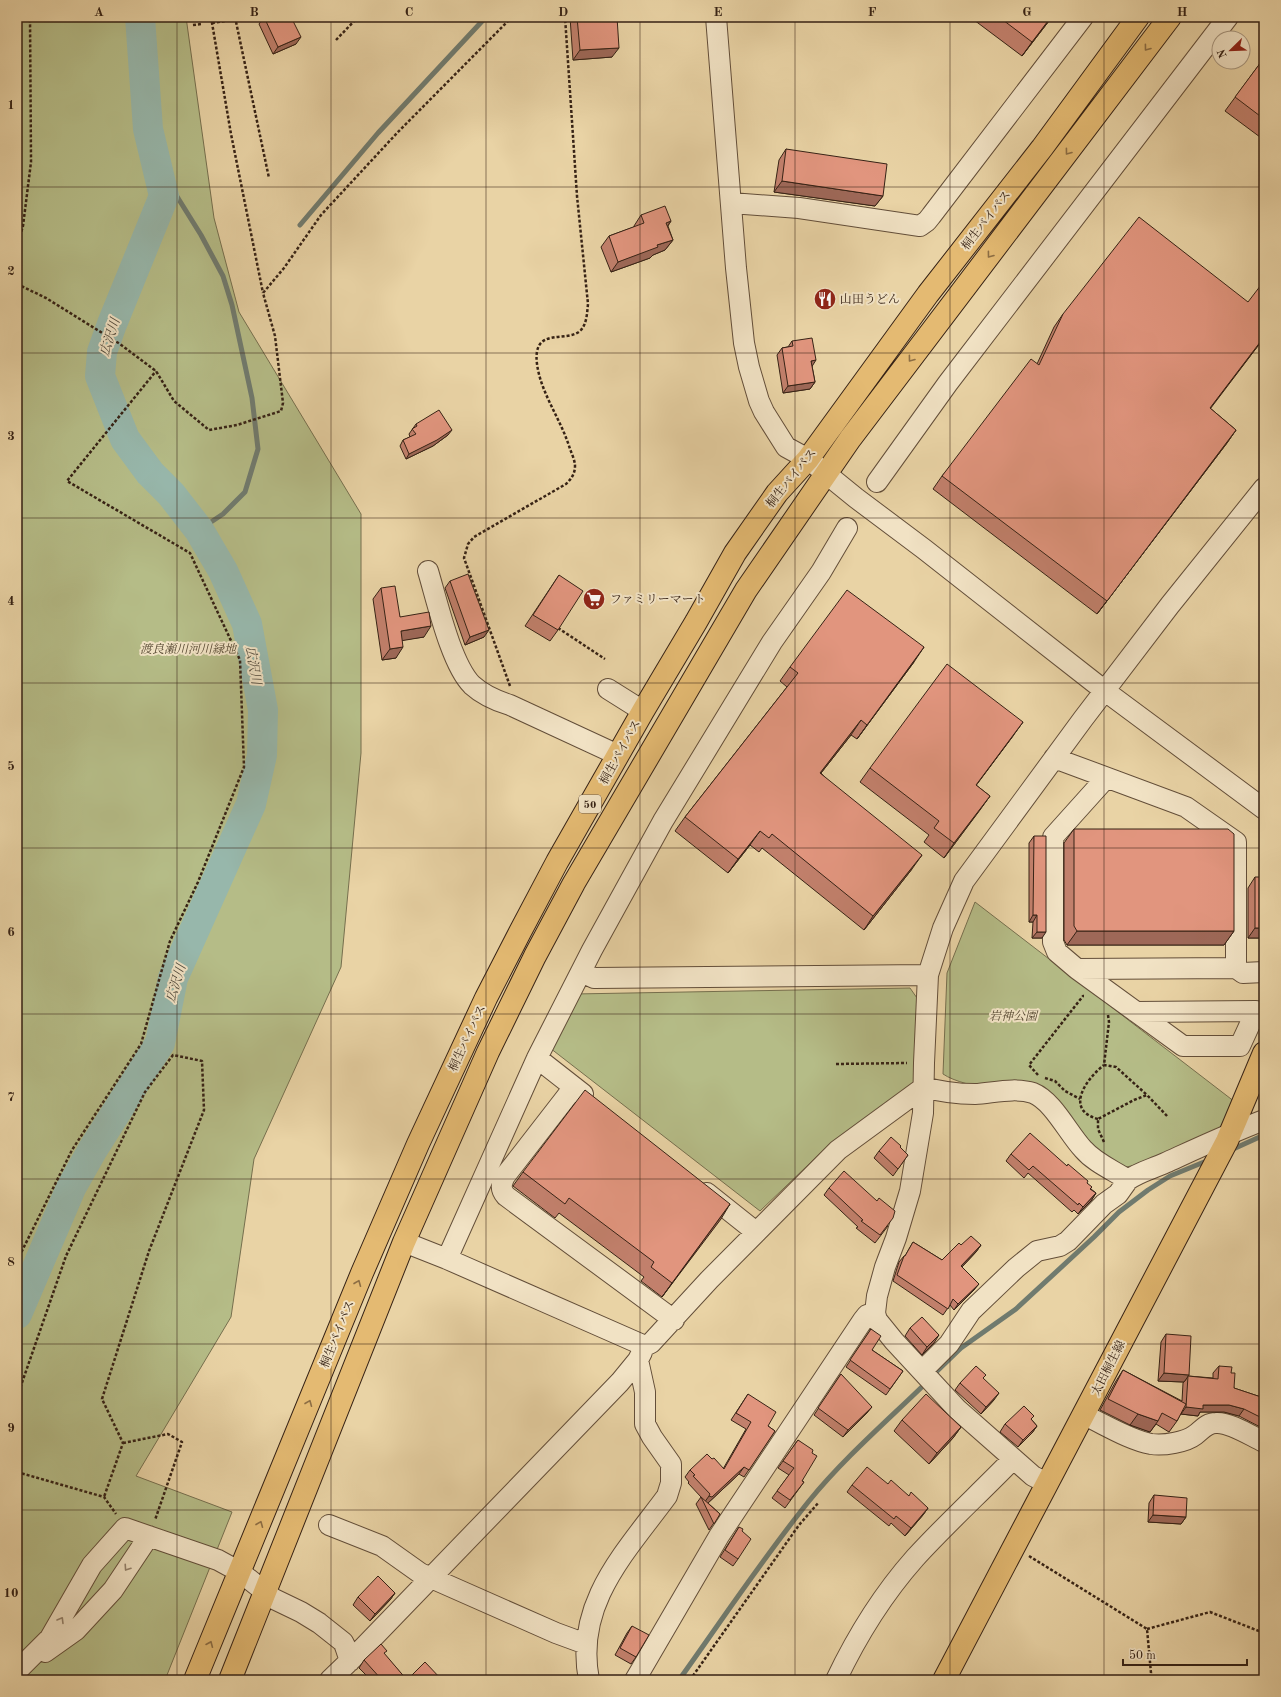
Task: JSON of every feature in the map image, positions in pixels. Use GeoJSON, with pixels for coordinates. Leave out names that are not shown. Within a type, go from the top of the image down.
{"type":"FeatureCollection","features":[{"type":"Feature","properties":{"kind":"main road","name":"桐生バイパス"},"geometry":{"type":"LineString","coordinates":[[195,1680],[362,1273],[418,1144],[486,998],[557,862],[735,553],[777,493],[808,459],[928,294],[1042,148],[1138,17]]}},
{"type":"Feature","properties":{"kind":"main road","name":"桐生バイパス"},"geometry":{"type":"LineString","coordinates":[[230,1680],[404,1242],[488,1052],[535,956],[574,883],[746,590],[850,439],[1170,17]]}},
{"type":"Feature","properties":{"kind":"main road","name":"太田桐生線"},"geometry":{"type":"LineString","coordinates":[[944,1680],[1229,1137],[1264,1053]]}},
{"type":"Feature","properties":{"kind":"street"},"geometry":{"type":"LineString","coordinates":[[716,17],[730,203],[744,343],[755,388],[764,412],[786,447],[808,459],[826,475],[924,548],[1105,691],[1264,809]]}},
{"type":"Feature","properties":{"kind":"street"},"geometry":{"type":"LineString","coordinates":[[730,203],[799,208],[920,226],[931,216],[1083,17]]}},
{"type":"Feature","properties":{"kind":"street"},"geometry":{"type":"LineString","coordinates":[[877,482],[948,383],[1228,17]]}},
{"type":"Feature","properties":{"kind":"street"},"geometry":{"type":"LineString","coordinates":[[1048,1483],[1033,1476],[957,1409],[882,1327],[877,1320],[875,1313],[877,1296],[885,1267],[896,1238],[910,1191],[923,1113],[928,975],[943,928],[964,881],[1054,758],[1170,605],[1264,488]]}},
{"type":"Feature","properties":{"kind":"street"},"geometry":{"type":"LineString","coordinates":[[447,1259],[538,1058],[592,950],[663,821],[768,648],[821,572],[847,528]]}},
{"type":"Feature","properties":{"kind":"street"},"geometry":{"type":"LineString","coordinates":[[428,571],[454,653],[461,669],[473,685],[496,700],[618,755]]}},
{"type":"Feature","properties":{"kind":"street"},"geometry":{"type":"LineString","coordinates":[[608,689],[643,711]]}},
{"type":"Feature","properties":{"kind":"street"},"geometry":{"type":"LineString","coordinates":[[1054,758],[1186,808],[1236,842],[1236,968]]}},
{"type":"Feature","properties":{"kind":"street"},"geometry":{"type":"LineString","coordinates":[[1106,778],[1053,837],[1052,942],[1057,952],[1077,969],[1136,1012],[1183,1046],[1240,1046],[1256,1011],[1136,1012]]}},
{"type":"Feature","properties":{"kind":"street"},"geometry":{"type":"LineString","coordinates":[[1077,969],[1236,968],[1243,973],[1264,972]]}},
{"type":"Feature","properties":{"kind":"street"},"geometry":{"type":"LineString","coordinates":[[581,972],[594,978],[928,975]]}},
{"type":"Feature","properties":{"kind":"street"},"geometry":{"type":"LineString","coordinates":[[538,1058],[598,1106]]}},
{"type":"Feature","properties":{"kind":"street"},"geometry":{"type":"LineString","coordinates":[[574,1087],[505,1176],[502,1183],[502,1191],[506,1196],[674,1320]]}},
{"type":"Feature","properties":{"kind":"street"},"geometry":{"type":"LineString","coordinates":[[924,1087],[946,1093],[960,1094],[1007,1091],[1033,1093],[1044,1100],[1083,1150],[1128,1180]]}},
{"type":"Feature","properties":{"kind":"street"},"geometry":{"type":"LineString","coordinates":[[330,1680],[620,1382],[641,1353],[674,1320],[709,1280],[838,1150],[924,1087]]}},
{"type":"Feature","properties":{"kind":"street"},"geometry":{"type":"LineString","coordinates":[[927,1377],[971,1311],[1036,1251],[1060,1246],[1068,1241],[1104,1204],[1118,1194],[1128,1180],[1136,1175],[1229,1137],[1264,1120]]}},
{"type":"Feature","properties":{"kind":"street"},"geometry":{"type":"LineString","coordinates":[[695,1184],[756,1232]]}},
{"type":"Feature","properties":{"kind":"street"},"geometry":{"type":"LineString","coordinates":[[404,1242],[447,1259],[641,1353]]}},
{"type":"Feature","properties":{"kind":"street"},"geometry":{"type":"LineString","coordinates":[[635,1680],[719,1536],[863,1320],[867,1315],[875,1313]]}},
{"type":"Feature","properties":{"kind":"street"},"geometry":{"type":"LineString","coordinates":[[590,1680],[587,1669],[586,1644],[590,1619],[598,1596],[610,1574],[667,1496],[671,1483],[671,1464],[652,1437],[645,1424],[645,1392],[641,1353]]}},
{"type":"Feature","properties":{"kind":"street"},"geometry":{"type":"LineString","coordinates":[[1084,1415],[1134,1439],[1152,1444],[1185,1441],[1196,1435],[1205,1426],[1216,1422],[1227,1424],[1264,1442]]}},
{"type":"Feature","properties":{"kind":"street"},"geometry":{"type":"LineString","coordinates":[[836,1680],[849,1653],[876,1610],[915,1559],[1013,1459]]}},
{"type":"Feature","properties":{"kind":"street"},"geometry":{"type":"LineString","coordinates":[[329,1525],[382,1546],[420,1573],[430,1578],[556,1633],[586,1644]]}},
{"type":"Feature","properties":{"kind":"street"},"geometry":{"type":"LineString","coordinates":[[17,1672],[50,1638],[92,1565],[125,1528],[218,1560],[240,1572],[274,1599],[320,1623],[343,1642],[350,1660]]}},
{"type":"Feature","properties":{"kind":"street"},"geometry":{"type":"LineString","coordinates":[[17,1672],[76,1630],[113,1590],[149,1536]]}},
{"type":"Feature","properties":{"kind":"path"},"geometry":{"type":"LineString","coordinates":[[17,246],[23,226],[31,162],[30,17]]}},
{"type":"Feature","properties":{"kind":"path"},"geometry":{"type":"LineString","coordinates":[[17,284],[46,298],[120,344],[156,371],[174,401],[209,430],[237,425],[273,413],[281,412],[283,403],[275,336],[263,293],[231,134],[211,17]]}},
{"type":"Feature","properties":{"kind":"path"},"geometry":{"type":"LineString","coordinates":[[212,22],[253,17]]}},
{"type":"Feature","properties":{"kind":"path"},"geometry":{"type":"LineString","coordinates":[[336,40],[358,17]]}},
{"type":"Feature","properties":{"kind":"path"},"geometry":{"type":"LineString","coordinates":[[263,293],[284,268],[321,215],[397,133],[512,17]]}},
{"type":"Feature","properties":{"kind":"path"},"geometry":{"type":"LineString","coordinates":[[510,705],[510,686],[464,558],[468,544],[474,537],[566,484],[573,476],[575,465],[565,432],[541,384],[537,362],[538,347],[543,342],[555,336],[573,334],[580,331],[586,321],[588,304],[577,196],[565,17]]}},
{"type":"Feature","properties":{"kind":"path"},"geometry":{"type":"LineString","coordinates":[[235,18],[269,178]]}},
{"type":"Feature","properties":{"kind":"path"},"geometry":{"type":"LineString","coordinates":[[193,25],[202,24]]}},
{"type":"Feature","properties":{"kind":"path"},"geometry":{"type":"LineString","coordinates":[[17,1261],[72,1150],[141,1044],[170,941],[198,882],[244,767],[240,660],[190,553],[67,481],[156,371]]}},
{"type":"Feature","properties":{"kind":"path"},"geometry":{"type":"LineString","coordinates":[[558,628],[606,659]]}},
{"type":"Feature","properties":{"kind":"path"},"geometry":{"type":"LineString","coordinates":[[1080,1099],[1065,1091],[1055,1081],[1041,1078],[1029,1064],[1083,996],[1089,1000]]}},
{"type":"Feature","properties":{"kind":"path"},"geometry":{"type":"LineString","coordinates":[[1104,1065],[1109,1022],[1108,1013]]}},
{"type":"Feature","properties":{"kind":"path"},"geometry":{"type":"LineString","coordinates":[[17,1397],[66,1256],[145,1092],[173,1055],[202,1061],[204,1110],[149,1251],[102,1399],[123,1443],[104,1496]]}},
{"type":"Feature","properties":{"kind":"path"},"geometry":{"type":"LineString","coordinates":[[836,1064],[924,1063]]}},
{"type":"Feature","properties":{"kind":"path"},"geometry":{"type":"LineString","coordinates":[[1098,1119],[1084,1113],[1079,1105],[1080,1099],[1088,1082],[1096,1071],[1104,1065],[1116,1067],[1147,1095],[1168,1117]]}},
{"type":"Feature","properties":{"kind":"path"},"geometry":{"type":"LineString","coordinates":[[1098,1119],[1134,1100],[1147,1095]]}},
{"type":"Feature","properties":{"kind":"path"},"geometry":{"type":"LineString","coordinates":[[1098,1119],[1098,1129],[1104,1145]]}},
{"type":"Feature","properties":{"kind":"path"},"geometry":{"type":"LineString","coordinates":[[123,1443],[168,1434],[182,1442],[149,1536]]}},
{"type":"Feature","properties":{"kind":"path"},"geometry":{"type":"LineString","coordinates":[[17,1472],[104,1496],[125,1528]]}},
{"type":"Feature","properties":{"kind":"path"},"geometry":{"type":"LineString","coordinates":[[690,1680],[798,1525],[819,1502]]}},
{"type":"Feature","properties":{"kind":"path"},"geometry":{"type":"LineString","coordinates":[[1014,1547],[1147,1629],[1210,1612],[1264,1633]]}},
{"type":"Feature","properties":{"kind":"path"},"geometry":{"type":"LineString","coordinates":[[1147,1629],[1151,1673],[1150,1680]]}},
{"type":"Feature","properties":{"kind":"green space","name":"渡良瀬川河川緑地"},"geometry":{"type":"Polygon","coordinates":[[[17,17],[186,17],[214,218],[239,312],[361,514],[361,753],[341,967],[254,1159],[231,1317],[136,1476],[232,1512],[165,1680],[17,1680],[17,17]]]}},
{"type":"Feature","properties":{"kind":"green space","name":"岩神公園"},"geometry":{"type":"Polygon","coordinates":[[[975,902],[1235,1102],[1220,1128],[1141,1164],[1126,1167],[1097,1151],[1056,1098],[1014,1093],[966,1084],[943,1074],[947,973],[975,902]]]}},
{"type":"Feature","properties":{"kind":"green space"},"geometry":{"type":"Polygon","coordinates":[[[910,988],[917,998],[917,1079],[912,1088],[830,1144],[760,1211],[550,1048],[574,994],[910,988]]]}},
{"type":"Feature","properties":{"kind":"building"},"geometry":{"type":"Polygon","coordinates":[[[264,17],[291,17],[301,37],[278,47],[264,17]]]}},
{"type":"Feature","properties":{"kind":"building"},"geometry":{"type":"Polygon","coordinates":[[[577,17],[617,17],[619,48],[580,50],[577,17]]]}},
{"type":"Feature","properties":{"kind":"building"},"geometry":{"type":"Polygon","coordinates":[[[999,17],[1051,17],[1032,42],[999,17]]]}},
{"type":"Feature","properties":{"kind":"building"},"geometry":{"type":"Polygon","coordinates":[[[1264,58],[1264,119],[1235,97],[1264,58]]]}},
{"type":"Feature","properties":{"kind":"building"},"geometry":{"type":"Polygon","coordinates":[[[786,149],[887,164],[883,196],[782,181],[786,149]]]}},
{"type":"Feature","properties":{"kind":"building"},"geometry":{"type":"Polygon","coordinates":[[[665,206],[671,221],[666,223],[673,240],[657,245],[658,247],[618,262],[609,236],[644,223],[641,215],[665,206]]]}},
{"type":"Feature","properties":{"kind":"building"},"geometry":{"type":"Polygon","coordinates":[[[1139,217],[1248,302],[1264,281],[1264,337],[1210,408],[1236,430],[1107,601],[942,476],[1031,359],[1039,365],[1063,314],[1139,217]]]}},
{"type":"Feature","properties":{"kind":"building"},"geometry":{"type":"Polygon","coordinates":[[[812,338],[816,360],[811,361],[815,382],[788,386],[782,348],[793,346],[792,341],[812,338]]]}},
{"type":"Feature","properties":{"kind":"building"},"geometry":{"type":"Polygon","coordinates":[[[439,410],[452,430],[437,440],[409,454],[403,440],[416,434],[412,429],[417,426],[416,424],[439,410]]]}},
{"type":"Feature","properties":{"kind":"building"},"geometry":{"type":"Polygon","coordinates":[[[468,574],[489,630],[470,637],[450,581],[468,574]]]}},
{"type":"Feature","properties":{"kind":"building"},"geometry":{"type":"Polygon","coordinates":[[[559,575],[583,591],[558,630],[533,615],[559,575]]]}},
{"type":"Feature","properties":{"kind":"building"},"geometry":{"type":"Polygon","coordinates":[[[395,586],[400,617],[429,612],[431,626],[401,631],[403,647],[390,649],[381,588],[395,586]]]}},
{"type":"Feature","properties":{"kind":"building"},"geometry":{"type":"Polygon","coordinates":[[[847,590],[924,647],[867,725],[861,720],[820,773],[922,855],[873,916],[772,834],[769,838],[760,831],[738,859],[685,817],[798,673],[790,667],[847,590]]]}},
{"type":"Feature","properties":{"kind":"building"},"geometry":{"type":"Polygon","coordinates":[[[947,664],[1023,722],[976,785],[990,796],[954,843],[934,828],[939,821],[870,768],[947,664]]]}},
{"type":"Feature","properties":{"kind":"building"},"geometry":{"type":"Polygon","coordinates":[[[1074,829],[1228,829],[1234,834],[1234,931],[1077,931],[1074,926],[1074,829]]]}},
{"type":"Feature","properties":{"kind":"building"},"geometry":{"type":"Polygon","coordinates":[[[1034,836],[1046,836],[1046,932],[1037,932],[1037,915],[1033,915],[1034,836]]]}},
{"type":"Feature","properties":{"kind":"building"},"geometry":{"type":"Polygon","coordinates":[[[1255,877],[1264,877],[1264,928],[1255,928],[1255,877]]]}},
{"type":"Feature","properties":{"kind":"building"},"geometry":{"type":"Polygon","coordinates":[[[585,1090],[730,1204],[672,1283],[651,1267],[654,1262],[569,1198],[565,1204],[523,1172],[585,1090]]]}},
{"type":"Feature","properties":{"kind":"building"},"geometry":{"type":"Polygon","coordinates":[[[1030,1133],[1067,1166],[1068,1164],[1088,1181],[1087,1183],[1092,1187],[1090,1189],[1096,1193],[1083,1207],[1079,1203],[1078,1205],[1033,1166],[1029,1170],[1011,1154],[1030,1133]]]}},
{"type":"Feature","properties":{"kind":"building"},"geometry":{"type":"Polygon","coordinates":[[[891,1137],[908,1155],[898,1169],[879,1151],[891,1137]]]}},
{"type":"Feature","properties":{"kind":"building"},"geometry":{"type":"Polygon","coordinates":[[[844,1171],[877,1201],[879,1198],[895,1211],[893,1218],[880,1235],[861,1221],[863,1220],[829,1188],[844,1171]]]}},
{"type":"Feature","properties":{"kind":"building"},"geometry":{"type":"Polygon","coordinates":[[[971,1236],[981,1245],[961,1266],[979,1284],[958,1304],[953,1299],[948,1309],[897,1275],[904,1256],[913,1242],[942,1260],[959,1243],[961,1245],[971,1236]]]}},
{"type":"Feature","properties":{"kind":"building"},"geometry":{"type":"Polygon","coordinates":[[[922,1317],[939,1335],[927,1347],[910,1328],[922,1317]]]}},
{"type":"Feature","properties":{"kind":"building"},"geometry":{"type":"Polygon","coordinates":[[[871,1329],[881,1336],[872,1350],[903,1371],[890,1389],[850,1360],[871,1329]]]}},
{"type":"Feature","properties":{"kind":"building"},"geometry":{"type":"Polygon","coordinates":[[[1166,1334],[1191,1336],[1189,1375],[1164,1373],[1166,1334]]]}},
{"type":"Feature","properties":{"kind":"building"},"geometry":{"type":"Polygon","coordinates":[[[976,1366],[986,1375],[983,1378],[999,1393],[986,1407],[960,1383],[976,1366]]]}},
{"type":"Feature","properties":{"kind":"building"},"geometry":{"type":"Polygon","coordinates":[[[1219,1366],[1232,1367],[1231,1373],[1235,1373],[1234,1388],[1264,1398],[1264,1419],[1244,1409],[1229,1405],[1203,1405],[1203,1409],[1186,1407],[1188,1376],[1218,1379],[1219,1366]]]}},
{"type":"Feature","properties":{"kind":"building"},"geometry":{"type":"Polygon","coordinates":[[[1123,1370],[1186,1404],[1177,1421],[1162,1413],[1158,1421],[1138,1414],[1108,1399],[1123,1370]]]}},
{"type":"Feature","properties":{"kind":"building"},"geometry":{"type":"Polygon","coordinates":[[[841,1374],[872,1407],[848,1430],[818,1408],[841,1374]]]}},
{"type":"Feature","properties":{"kind":"building"},"geometry":{"type":"Polygon","coordinates":[[[748,1394],[776,1412],[768,1426],[775,1431],[749,1470],[744,1467],[712,1497],[709,1496],[710,1494],[693,1476],[695,1475],[690,1470],[707,1454],[712,1459],[714,1458],[724,1469],[751,1422],[736,1413],[748,1394]]]}},
{"type":"Feature","properties":{"kind":"building"},"geometry":{"type":"Polygon","coordinates":[[[926,1394],[961,1427],[937,1453],[902,1420],[926,1394]]]}},
{"type":"Feature","properties":{"kind":"building"},"geometry":{"type":"Polygon","coordinates":[[[1024,1406],[1034,1416],[1031,1419],[1037,1426],[1023,1440],[1005,1424],[1024,1406]]]}},
{"type":"Feature","properties":{"kind":"building"},"geometry":{"type":"Polygon","coordinates":[[[798,1440],[813,1450],[812,1453],[817,1456],[802,1481],[804,1482],[790,1500],[777,1491],[794,1468],[783,1461],[798,1440]]]}},
{"type":"Feature","properties":{"kind":"building"},"geometry":{"type":"Polygon","coordinates":[[[867,1467],[888,1484],[891,1480],[909,1496],[911,1492],[928,1508],[911,1528],[896,1516],[894,1519],[852,1485],[867,1467]]]}},
{"type":"Feature","properties":{"kind":"building"},"geometry":{"type":"Polygon","coordinates":[[[1154,1495],[1187,1498],[1186,1517],[1153,1515],[1154,1495]]]}},
{"type":"Feature","properties":{"kind":"building"},"geometry":{"type":"Polygon","coordinates":[[[701,1497],[720,1514],[714,1524],[701,1497]]]}},
{"type":"Feature","properties":{"kind":"building"},"geometry":{"type":"Polygon","coordinates":[[[739,1527],[743,1529],[742,1531],[751,1539],[738,1559],[725,1550],[739,1527]]]}},
{"type":"Feature","properties":{"kind":"building"},"geometry":{"type":"Polygon","coordinates":[[[378,1576],[395,1593],[375,1614],[358,1597],[378,1576]]]}},
{"type":"Feature","properties":{"kind":"building"},"geometry":{"type":"Polygon","coordinates":[[[632,1626],[649,1635],[636,1657],[620,1648],[632,1626]]]}},
{"type":"Feature","properties":{"kind":"building"},"geometry":{"type":"Polygon","coordinates":[[[381,1644],[387,1651],[384,1653],[407,1680],[382,1680],[364,1660],[381,1644]]]}},
{"type":"Feature","properties":{"kind":"building"},"geometry":{"type":"Polygon","coordinates":[[[425,1662],[442,1680],[407,1680],[425,1662]]]}},
{"type":"Feature","properties":{"kind":"building"},"geometry":{"type":"Polygon","coordinates":[[[348,1676],[353,1680],[344,1680],[348,1676]]]}},
{"type":"Feature","properties":{"kind":"waterway","name":"広沢川"},"geometry":{"type":"LineString","coordinates":[[17,1314],[71,1188],[93,1149],[160,1043],[173,978],[251,804],[262,755],[263,710],[247,624],[223,571],[199,530],[171,494],[150,473],[125,439],[100,376],[102,352],[164,196],[148,129],[140,17]]}},
{"type":"Feature","properties":{"kind":"waterway"},"geometry":{"type":"LineString","coordinates":[[300,225],[378,133],[486,17]]}},
{"type":"Feature","properties":{"kind":"waterway"},"geometry":{"type":"LineString","coordinates":[[158,166],[201,235],[223,276],[232,305],[252,398],[258,449],[245,492],[223,514],[199,530]]}},
{"type":"Feature","properties":{"kind":"waterway"},"geometry":{"type":"LineString","coordinates":[[1231,1150],[1264,1135]]}},
{"type":"Feature","properties":{"kind":"waterway"},"geometry":{"type":"LineString","coordinates":[[932,1376],[961,1348],[1016,1309],[1119,1212],[1148,1190],[1170,1176],[1209,1160]]}},
{"type":"Feature","properties":{"kind":"waterway"},"geometry":{"type":"LineString","coordinates":[[679,1680],[759,1567],[809,1501],[837,1469],[927,1382]]}},
{"type":"Feature","properties":{"kind":"place","name":"山田うどん"},"geometry":{"type":"Point","coordinates":[825,299]}},
{"type":"Feature","properties":{"kind":"place","name":"ファミリーマート"},"geometry":{"type":"Point","coordinates":[594,599]}}]}
